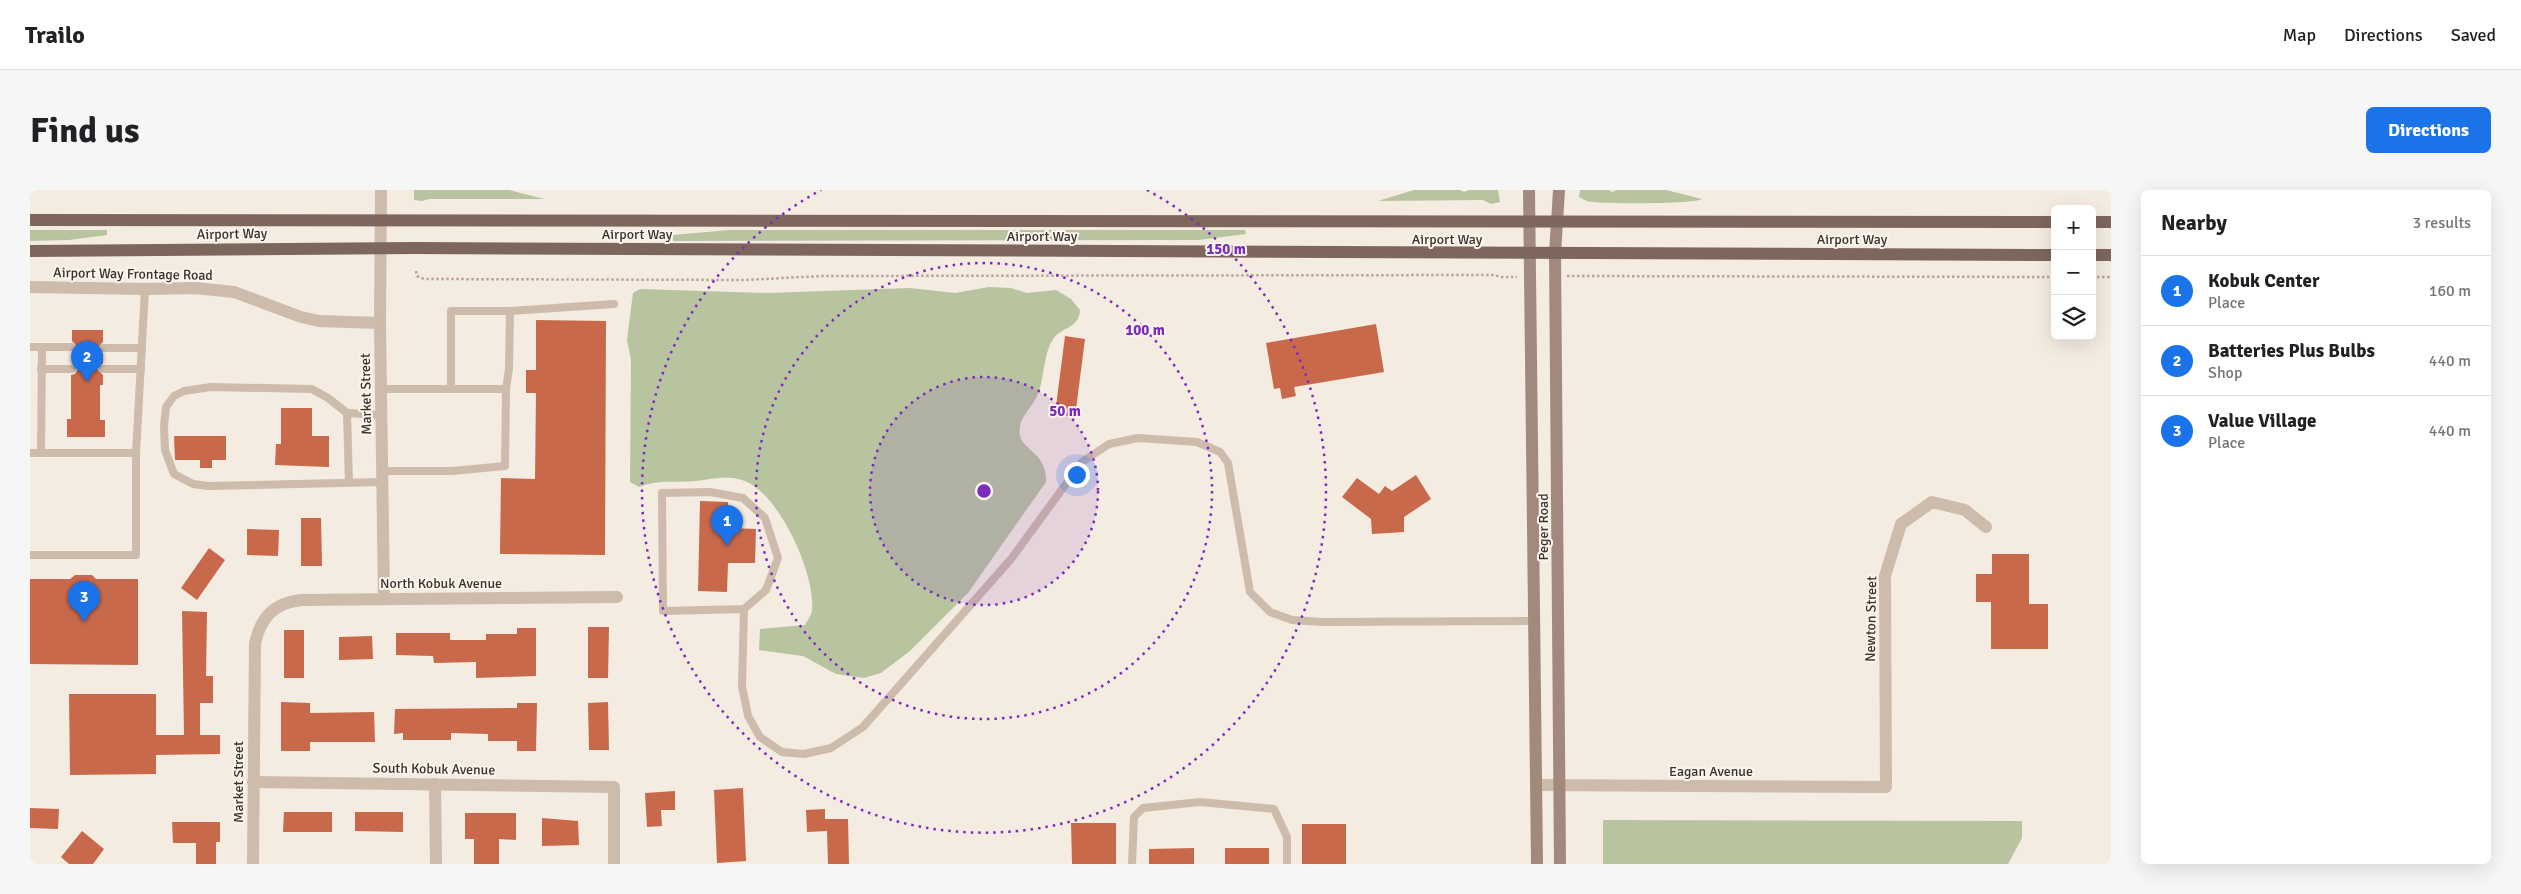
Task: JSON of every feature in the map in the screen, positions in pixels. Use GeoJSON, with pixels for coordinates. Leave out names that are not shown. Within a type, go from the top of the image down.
{"type":"FeatureCollection","features":[{"type":"Feature","properties":{"kind":"main road","name":"Peger Road"},"geometry":{"type":"LineString","coordinates":[[1529,190],[1528,254],[1536,621],[1537,864]]}},
{"type":"Feature","properties":{"kind":"main road","name":"Peger Road"},"geometry":{"type":"LineString","coordinates":[[1559,190],[1555,254],[1560,864]]}},
{"type":"Feature","properties":{"kind":"main road","name":"Airport Way"},"geometry":{"type":"LineString","coordinates":[[30,220],[1528,223],[2051,222]]}},
{"type":"Feature","properties":{"kind":"main road"},"geometry":{"type":"LineString","coordinates":[[2096,222],[2111,222]]}},
{"type":"Feature","properties":{"kind":"main road","name":"Airport Way"},"geometry":{"type":"LineString","coordinates":[[30,251],[380,248],[2051,255]]}},
{"type":"Feature","properties":{"kind":"main road"},"geometry":{"type":"LineString","coordinates":[[2096,255],[2111,255]]}},
{"type":"Feature","properties":{"kind":"street","name":"Market Street"},"geometry":{"type":"LineString","coordinates":[[381,190],[380,323],[384,598]]}},
{"type":"Feature","properties":{"kind":"street","name":"Airport Way Frontage Road"},"geometry":{"type":"LineString","coordinates":[[30,287],[145,290],[195,288],[234,292],[301,317],[319,321],[380,323]]}},
{"type":"Feature","properties":{"kind":"street","name":"Newton Street"},"geometry":{"type":"LineString","coordinates":[[1886,787],[1886,576],[1901,524],[1932,502],[1965,510],[1986,527]]}},
{"type":"Feature","properties":{"kind":"street","name":"North Kobuk Avenue"},"geometry":{"type":"LineString","coordinates":[[268,613],[288,601],[384,598],[618,597]]}},
{"type":"Feature","properties":{"kind":"street","name":"Market Street"},"geometry":{"type":"LineString","coordinates":[[254,864],[254,653],[257,633],[268,613]]}},
{"type":"Feature","properties":{"kind":"street","name":"South Kobuk Avenue"},"geometry":{"type":"LineString","coordinates":[[253,782],[614,787],[614,864]]}},
{"type":"Feature","properties":{"kind":"street"},"geometry":{"type":"LineString","coordinates":[[435,784],[436,864]]}},
{"type":"Feature","properties":{"kind":"street","name":"Eagan Avenue"},"geometry":{"type":"LineString","coordinates":[[1536,785],[1886,787]]}},
{"type":"Feature","properties":{"kind":"lane"},"geometry":{"type":"LineString","coordinates":[[30,555],[136,555],[136,452],[145,290]]}},
{"type":"Feature","properties":{"kind":"lane"},"geometry":{"type":"LineString","coordinates":[[451,389],[451,310],[510,310],[614,304]]}},
{"type":"Feature","properties":{"kind":"lane"},"geometry":{"type":"LineString","coordinates":[[381,415],[347,413],[312,388],[211,387],[184,391],[174,396],[166,406],[164,426],[165,450],[174,474],[193,484],[226,486],[349,482],[382,476],[505,466],[510,310]]}},
{"type":"Feature","properties":{"kind":"lane"},"geometry":{"type":"LineString","coordinates":[[30,348],[72,347]]}},
{"type":"Feature","properties":{"kind":"lane"},"geometry":{"type":"LineString","coordinates":[[41,453],[42,348]]}},
{"type":"Feature","properties":{"kind":"lane"},"geometry":{"type":"LineString","coordinates":[[103,348],[142,348]]}},
{"type":"Feature","properties":{"kind":"lane"},"geometry":{"type":"LineString","coordinates":[[41,369],[72,369]]}},
{"type":"Feature","properties":{"kind":"lane"},"geometry":{"type":"LineString","coordinates":[[103,369],[141,369]]}},
{"type":"Feature","properties":{"kind":"lane"},"geometry":{"type":"LineString","coordinates":[[381,388],[506,388]]}},
{"type":"Feature","properties":{"kind":"lane"},"geometry":{"type":"LineString","coordinates":[[347,413],[349,482]]}},
{"type":"Feature","properties":{"kind":"lane"},"geometry":{"type":"LineString","coordinates":[[744,610],[663,611],[662,493],[710,492],[743,498],[765,518],[778,558],[766,590],[744,610],[742,686],[748,716],[760,737],[782,752],[804,754],[831,748],[863,727],[1005,567],[1082,462],[1109,444],[1138,438],[1197,442],[1220,452],[1228,463],[1250,592],[1270,612],[1292,620],[1323,622],[1536,621]]}},
{"type":"Feature","properties":{"kind":"lane"},"geometry":{"type":"LineString","coordinates":[[30,453],[136,452]]}},
{"type":"Feature","properties":{"kind":"lane"},"geometry":{"type":"LineString","coordinates":[[1132,864],[1134,817],[1143,808],[1200,802],[1274,809],[1287,837],[1287,864]]}},
{"type":"Feature","properties":{"kind":"path"},"geometry":{"type":"LineString","coordinates":[[416,271],[417,276],[424,279],[704,280],[822,276],[1529,276]]}},
{"type":"Feature","properties":{"kind":"path"},"geometry":{"type":"LineString","coordinates":[[1556,275],[2051,277]]}},
{"type":"Feature","properties":{"kind":"path"},"geometry":{"type":"LineString","coordinates":[[2096,278],[2111,278]]}},
{"type":"Feature","properties":{"kind":"green space"},"geometry":{"type":"Polygon","coordinates":[[[414,190],[509,190],[544,199],[429,199],[422,201],[414,200],[414,190]]]}},
{"type":"Feature","properties":{"kind":"green space"},"geometry":{"type":"Polygon","coordinates":[[[1414,190],[1460,190],[1464,192],[1469,190],[1498,190],[1500,202],[1491,204],[1483,200],[1378,201],[1414,190]]]}},
{"type":"Feature","properties":{"kind":"green space"},"geometry":{"type":"Polygon","coordinates":[[[1580,190],[1609,190],[1612,192],[1617,190],[1666,190],[1702,199],[1669,203],[1602,203],[1590,202],[1579,197],[1580,190]]]}},
{"type":"Feature","properties":{"kind":"green space"},"geometry":{"type":"Polygon","coordinates":[[[30,230],[107,230],[107,235],[69,240],[30,241],[30,230]]]}},
{"type":"Feature","properties":{"kind":"green space"},"geometry":{"type":"Polygon","coordinates":[[[729,230],[1245,230],[1246,234],[1199,240],[673,241],[673,235],[729,230]]]}},
{"type":"Feature","properties":{"kind":"green space"},"geometry":{"type":"Polygon","coordinates":[[[989,287],[1011,288],[1027,293],[1056,290],[1071,299],[1080,310],[1079,316],[1073,325],[1055,336],[1052,341],[1038,393],[1024,416],[1020,427],[1022,441],[1042,463],[1046,482],[968,593],[910,651],[881,673],[864,678],[836,674],[803,656],[759,650],[760,629],[805,625],[811,615],[812,596],[802,558],[783,519],[771,502],[758,489],[745,481],[720,478],[660,482],[639,487],[630,482],[631,360],[627,340],[633,293],[640,289],[768,293],[910,288],[955,293],[989,287]]]}},
{"type":"Feature","properties":{"kind":"green space"},"geometry":{"type":"Polygon","coordinates":[[[1603,820],[2022,821],[2022,838],[2008,864],[1603,864],[1603,820]]]}},
{"type":"Feature","properties":{"kind":"building"},"geometry":{"type":"Polygon","coordinates":[[[536,320],[606,321],[605,555],[500,554],[501,478],[535,479],[536,393],[526,393],[526,370],[536,370],[536,320]]]}},
{"type":"Feature","properties":{"kind":"building"},"geometry":{"type":"Polygon","coordinates":[[[1376,324],[1384,372],[1294,387],[1296,396],[1282,399],[1280,388],[1274,389],[1266,343],[1376,324]]]}},
{"type":"Feature","properties":{"kind":"building"},"geometry":{"type":"Polygon","coordinates":[[[72,330],[103,330],[103,342],[97,348],[103,354],[103,363],[97,369],[103,375],[103,385],[100,385],[100,420],[105,420],[105,437],[67,437],[67,419],[71,419],[71,375],[75,374],[78,369],[72,363],[72,353],[78,347],[72,341],[72,330]]]}},
{"type":"Feature","properties":{"kind":"building"},"geometry":{"type":"Polygon","coordinates":[[[1065,336],[1085,339],[1075,417],[1055,414],[1065,336]]]}},
{"type":"Feature","properties":{"kind":"building"},"geometry":{"type":"Polygon","coordinates":[[[281,408],[312,408],[312,436],[329,436],[329,467],[275,465],[276,444],[281,444],[281,408]]]}},
{"type":"Feature","properties":{"kind":"building"},"geometry":{"type":"Polygon","coordinates":[[[174,436],[226,436],[226,460],[212,460],[212,468],[200,468],[200,460],[175,460],[174,436]]]}},
{"type":"Feature","properties":{"kind":"building"},"geometry":{"type":"Polygon","coordinates":[[[1416,475],[1431,499],[1404,517],[1404,532],[1372,534],[1371,519],[1342,497],[1357,478],[1379,494],[1385,486],[1392,491],[1416,475]]]}},
{"type":"Feature","properties":{"kind":"building"},"geometry":{"type":"Polygon","coordinates":[[[700,501],[728,502],[728,528],[756,529],[755,563],[728,563],[727,592],[698,591],[700,501]]]}},
{"type":"Feature","properties":{"kind":"building"},"geometry":{"type":"Polygon","coordinates":[[[301,518],[321,518],[322,566],[301,566],[301,518]]]}},
{"type":"Feature","properties":{"kind":"building"},"geometry":{"type":"Polygon","coordinates":[[[247,529],[279,530],[278,556],[247,555],[247,529]]]}},
{"type":"Feature","properties":{"kind":"building"},"geometry":{"type":"Polygon","coordinates":[[[209,548],[225,560],[197,600],[181,588],[209,548]]]}},
{"type":"Feature","properties":{"kind":"building"},"geometry":{"type":"Polygon","coordinates":[[[1992,554],[2029,554],[2029,604],[2048,604],[2048,649],[1991,649],[1991,602],[1976,602],[1976,574],[1992,574],[1992,554]]]}},
{"type":"Feature","properties":{"kind":"building"},"geometry":{"type":"Polygon","coordinates":[[[75,575],[92,575],[96,579],[138,579],[138,665],[30,664],[30,579],[70,579],[75,575]]]}},
{"type":"Feature","properties":{"kind":"building"},"geometry":{"type":"Polygon","coordinates":[[[182,611],[207,612],[206,676],[213,676],[213,703],[200,703],[200,735],[220,735],[220,754],[156,755],[156,774],[70,775],[69,694],[156,694],[156,735],[184,735],[182,611]]]}},
{"type":"Feature","properties":{"kind":"building"},"geometry":{"type":"Polygon","coordinates":[[[588,627],[609,627],[608,678],[588,678],[588,627]]]}},
{"type":"Feature","properties":{"kind":"building"},"geometry":{"type":"Polygon","coordinates":[[[517,628],[536,628],[536,676],[476,678],[476,662],[434,663],[433,656],[396,655],[396,633],[450,633],[450,640],[486,640],[486,634],[517,634],[517,628]]]}},
{"type":"Feature","properties":{"kind":"building"},"geometry":{"type":"Polygon","coordinates":[[[284,630],[304,630],[304,678],[284,678],[284,630]]]}},
{"type":"Feature","properties":{"kind":"building"},"geometry":{"type":"Polygon","coordinates":[[[372,636],[373,659],[339,660],[339,637],[372,636]]]}},
{"type":"Feature","properties":{"kind":"building"},"geometry":{"type":"Polygon","coordinates":[[[281,702],[310,703],[310,713],[374,712],[375,742],[310,742],[310,751],[281,751],[281,702]]]}},
{"type":"Feature","properties":{"kind":"building"},"geometry":{"type":"Polygon","coordinates":[[[608,702],[609,750],[589,750],[588,703],[608,702]]]}},
{"type":"Feature","properties":{"kind":"building"},"geometry":{"type":"Polygon","coordinates":[[[517,703],[537,703],[536,751],[517,751],[517,741],[488,741],[488,734],[451,733],[451,740],[403,740],[403,733],[394,734],[395,709],[517,708],[517,703]]]}},
{"type":"Feature","properties":{"kind":"building"},"geometry":{"type":"Polygon","coordinates":[[[743,788],[746,861],[717,863],[714,790],[743,788]]]}},
{"type":"Feature","properties":{"kind":"building"},"geometry":{"type":"Polygon","coordinates":[[[675,791],[675,810],[661,810],[662,826],[647,827],[645,793],[675,791]]]}},
{"type":"Feature","properties":{"kind":"building"},"geometry":{"type":"Polygon","coordinates":[[[30,808],[59,809],[58,829],[30,828],[30,808]]]}},
{"type":"Feature","properties":{"kind":"building"},"geometry":{"type":"Polygon","coordinates":[[[825,809],[825,819],[848,819],[849,864],[828,864],[827,831],[807,832],[806,810],[825,809]]]}},
{"type":"Feature","properties":{"kind":"building"},"geometry":{"type":"Polygon","coordinates":[[[284,812],[332,812],[332,832],[283,832],[284,812]]]}},
{"type":"Feature","properties":{"kind":"building"},"geometry":{"type":"Polygon","coordinates":[[[355,812],[403,812],[403,832],[355,831],[355,812]]]}},
{"type":"Feature","properties":{"kind":"building"},"geometry":{"type":"Polygon","coordinates":[[[465,813],[516,813],[516,840],[499,839],[499,864],[474,864],[474,839],[465,839],[465,813]]]}},
{"type":"Feature","properties":{"kind":"building"},"geometry":{"type":"Polygon","coordinates":[[[542,818],[578,821],[579,845],[542,846],[542,818]]]}},
{"type":"Feature","properties":{"kind":"building"},"geometry":{"type":"Polygon","coordinates":[[[172,822],[220,822],[220,842],[216,842],[216,864],[196,864],[196,843],[173,843],[172,822]]]}},
{"type":"Feature","properties":{"kind":"building"},"geometry":{"type":"Polygon","coordinates":[[[1071,823],[1116,823],[1116,864],[1072,864],[1071,823]]]}},
{"type":"Feature","properties":{"kind":"building"},"geometry":{"type":"Polygon","coordinates":[[[1302,824],[1346,824],[1346,864],[1302,864],[1302,824]]]}},
{"type":"Feature","properties":{"kind":"building"},"geometry":{"type":"Polygon","coordinates":[[[82,831],[104,849],[93,864],[69,864],[61,857],[82,831]]]}},
{"type":"Feature","properties":{"kind":"building"},"geometry":{"type":"Polygon","coordinates":[[[1194,848],[1194,864],[1149,864],[1149,849],[1194,848]]]}},
{"type":"Feature","properties":{"kind":"building"},"geometry":{"type":"Polygon","coordinates":[[[1225,848],[1269,848],[1269,864],[1225,864],[1225,848]]]}},
{"type":"Feature","properties":{"kind":"place","name":"Batteries Plus Bulbs"},"geometry":{"type":"Point","coordinates":[87,382]}},
{"type":"Feature","properties":{"kind":"place","name":"Kobuk Center"},"geometry":{"type":"Point","coordinates":[727,546]}},
{"type":"Feature","properties":{"kind":"place","name":"Value Village"},"geometry":{"type":"Point","coordinates":[84,622]}}]}
